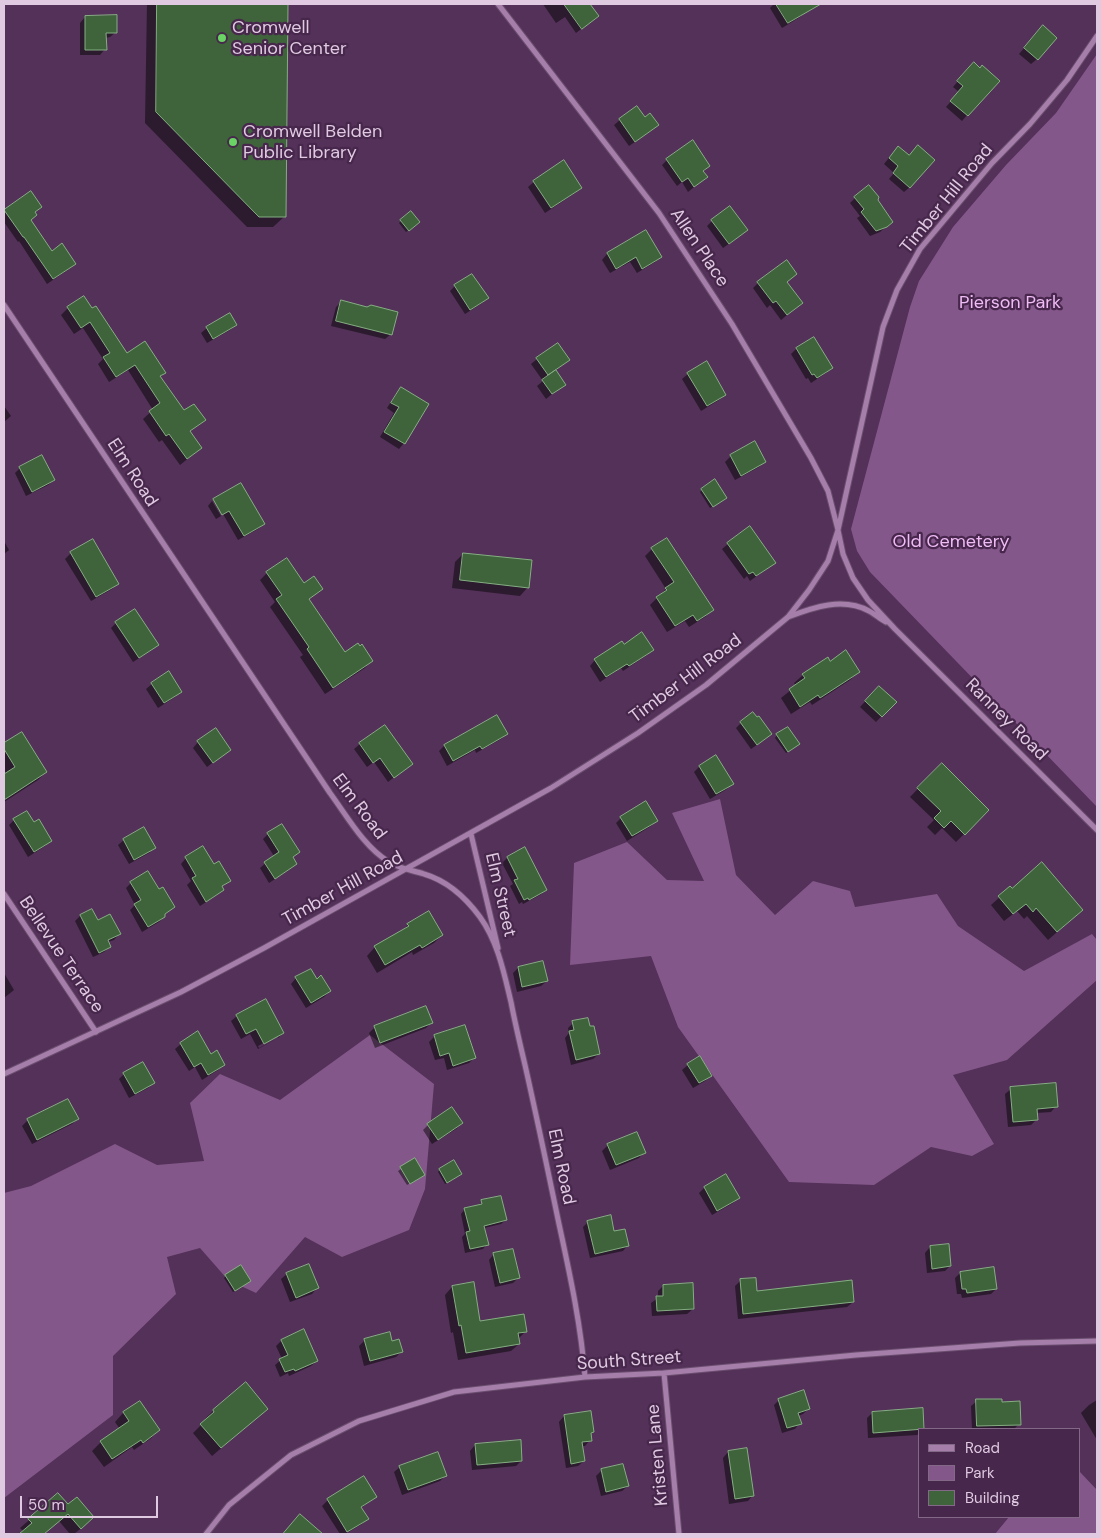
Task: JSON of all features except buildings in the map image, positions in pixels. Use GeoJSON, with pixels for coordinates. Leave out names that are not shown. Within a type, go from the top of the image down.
{"type":"FeatureCollection","features":[{"type":"Feature","properties":{"kind":"street","name":"Allen Place"},"geometry":{"type":"LineString","coordinates":[[498,4],[659,213],[732,324],[811,458],[828,491],[838,530]]}},
{"type":"Feature","properties":{"kind":"street","name":"Timber Hill Road"},"geometry":{"type":"LineString","coordinates":[[4,1074],[181,992],[406,870],[552,788],[638,733],[706,685],[788,617],[810,590],[828,561],[838,530],[883,327],[897,290],[920,249],[992,163],[1030,124],[1067,80],[1097,36]]}},
{"type":"Feature","properties":{"kind":"street","name":"Elm Road"},"geometry":{"type":"LineString","coordinates":[[4,305],[330,793],[374,850],[388,862],[406,870],[440,880],[455,890],[468,902],[489,933],[502,963],[533,1101],[579,1322],[585,1377]]}},
{"type":"Feature","properties":{"kind":"street","name":"Ranney Road"},"geometry":{"type":"LineString","coordinates":[[838,530],[843,554],[853,578],[868,600],[1097,830]]}},
{"type":"Feature","properties":{"kind":"street","name":"Ranney Road"},"geometry":{"type":"LineString","coordinates":[[788,617],[810,608],[830,604],[848,604],[869,611],[895,629]]}},
{"type":"Feature","properties":{"kind":"street","name":"Elm Street"},"geometry":{"type":"LineString","coordinates":[[471,834],[502,963]]}},
{"type":"Feature","properties":{"kind":"street","name":"Bellevue Terrace"},"geometry":{"type":"LineString","coordinates":[[4,894],[96,1032]]}},
{"type":"Feature","properties":{"kind":"street","name":"South Street"},"geometry":{"type":"LineString","coordinates":[[206,1534],[229,1505],[291,1455],[360,1421],[454,1392],[585,1377],[664,1373],[929,1349],[1020,1343],[1097,1341]]}},
{"type":"Feature","properties":{"kind":"street","name":"Kristen Lane"},"geometry":{"type":"LineString","coordinates":[[664,1373],[679,1534]]}},
{"type":"Feature","properties":{"kind":"green space"},"geometry":{"type":"Polygon","coordinates":[[[1097,54],[1097,807],[870,572],[857,551],[851,529],[910,307],[919,281],[953,227],[1006,165],[1056,113],[1097,54]]]}},
{"type":"Feature","properties":{"kind":"green space"},"geometry":{"type":"Polygon","coordinates":[[[720,799],[736,875],[775,915],[813,881],[850,891],[855,907],[937,894],[958,926],[1024,971],[1092,934],[1097,940],[1097,980],[1007,1060],[953,1075],[994,1144],[972,1156],[931,1147],[874,1185],[789,1182],[678,1027],[651,956],[570,965],[574,863],[627,842],[667,880],[704,881],[672,813],[720,799]]]}},
{"type":"Feature","properties":{"kind":"green space"},"geometry":{"type":"Polygon","coordinates":[[[370,1035],[434,1084],[425,1189],[409,1230],[342,1257],[305,1237],[256,1293],[228,1280],[200,1248],[167,1257],[176,1294],[113,1356],[113,1415],[4,1498],[4,1193],[31,1186],[115,1144],[157,1165],[204,1161],[190,1103],[220,1074],[280,1100],[370,1035]]]}},
{"type":"Feature","properties":{"kind":"green space"},"geometry":{"type":"Polygon","coordinates":[[[1081,1473],[1097,1490],[1097,1534],[995,1534],[1008,1518],[1081,1518],[1081,1473]]]}},
{"type":"Feature","properties":{"kind":"place","name":"Cromwell Senior Center"},"geometry":{"type":"Point","coordinates":[222,38]}},
{"type":"Feature","properties":{"kind":"place","name":"Cromwell Belden Public Library"},"geometry":{"type":"Point","coordinates":[233,142]}},
{"type":"Feature","properties":{"kind":"park label","name":"Pierson Park"},"geometry":{"type":"Point","coordinates":[1010,303]}},
{"type":"Feature","properties":{"kind":"park label","name":"Old Cemetery"},"geometry":{"type":"Point","coordinates":[951,542]}}]}
